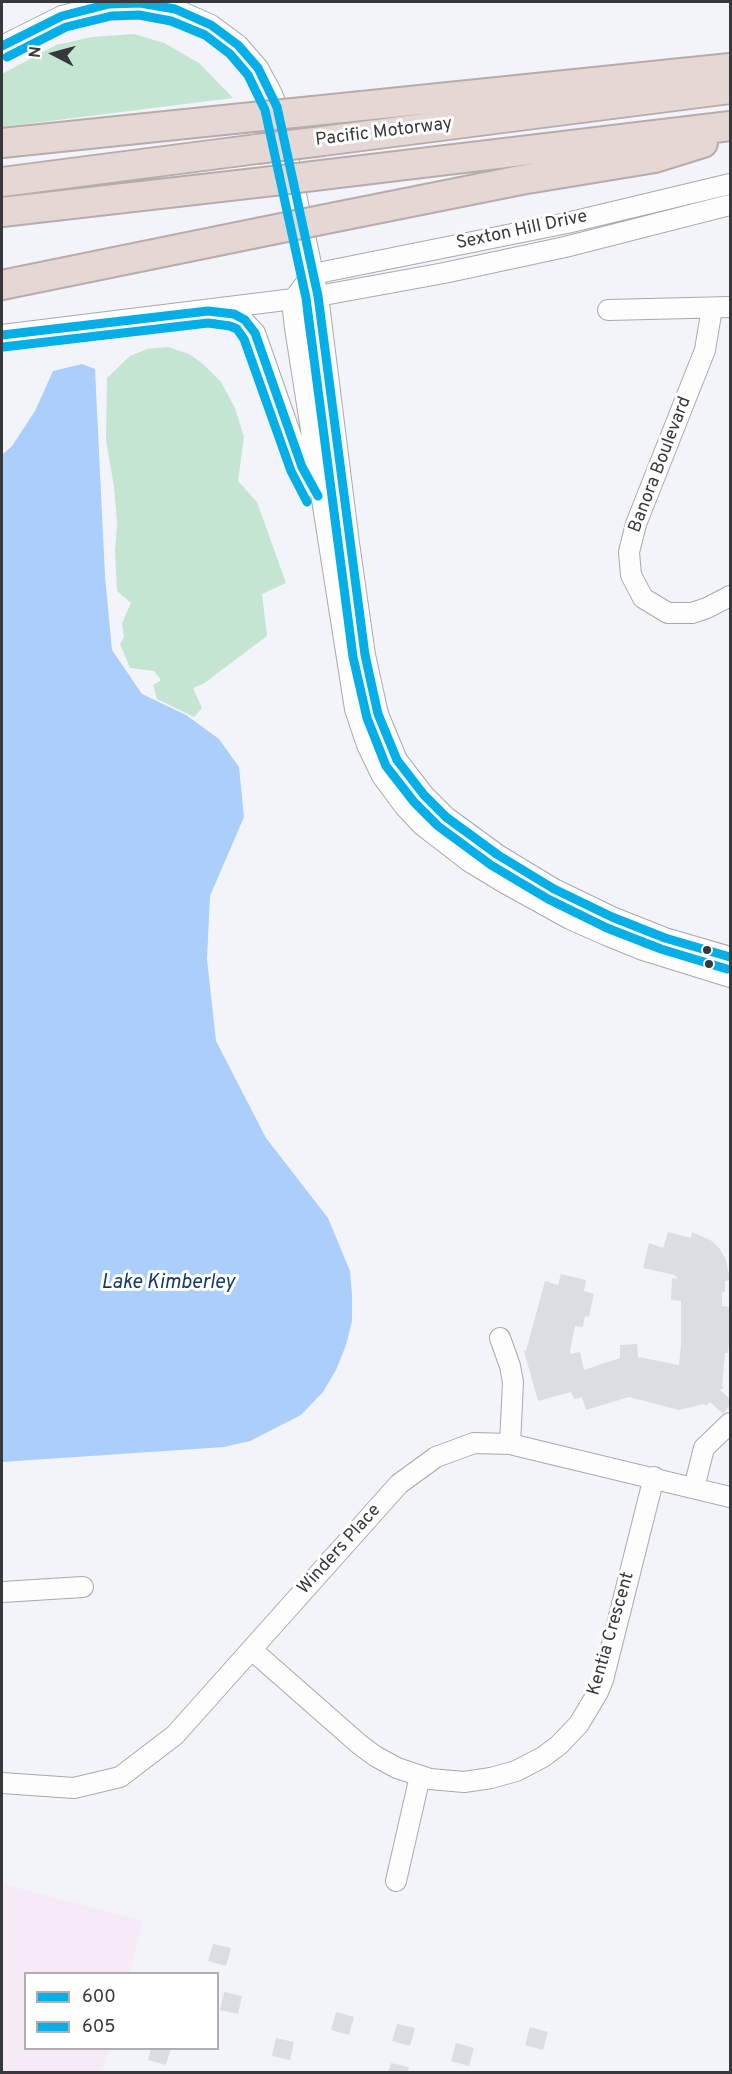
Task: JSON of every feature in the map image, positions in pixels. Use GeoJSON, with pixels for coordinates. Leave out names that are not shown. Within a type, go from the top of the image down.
{"type":"FeatureCollection","features":[{"type":"Feature","properties":{"kind":"highway"},"geometry":{"type":"LineString","coordinates":[[2,143],[730,68]]}},
{"type":"Feature","properties":{"kind":"highway","name":"Pacific Motorway"},"geometry":{"type":"LineString","coordinates":[[2,182],[730,89]]}},
{"type":"Feature","properties":{"kind":"highway","name":"Pacific Motorway"},"geometry":{"type":"LineString","coordinates":[[2,212],[730,126]]}},
{"type":"Feature","properties":{"kind":"highway"},"geometry":{"type":"LineString","coordinates":[[2,285],[521,180],[654,158],[730,135]]}},
{"type":"Feature","properties":{"kind":"street"},"geometry":{"type":"LineString","coordinates":[[2,46],[62,16],[91,8],[122,3],[140,3],[176,9],[211,25],[238,45],[258,68],[277,107],[318,296],[365,655],[378,714],[397,760],[424,795],[446,818],[498,855],[554,889],[612,917],[665,938],[730,957]]}},
{"type":"Feature","properties":{"kind":"street","name":"Sexton Hill Drive"},"geometry":{"type":"LineString","coordinates":[[313,274],[567,223],[730,184]]}},
{"type":"Feature","properties":{"kind":"street","name":"Sexton Hill Drive"},"geometry":{"type":"LineString","coordinates":[[2,335],[291,301],[444,273],[566,247],[730,205]]}},
{"type":"Feature","properties":{"kind":"street"},"geometry":{"type":"LineString","coordinates":[[313,274],[291,301],[320,500],[335,575],[356,715],[372,758],[390,789],[422,825],[470,862],[570,919],[643,950],[730,977]]}},
{"type":"Feature","properties":{"kind":"street"},"geometry":{"type":"LineString","coordinates":[[608,310],[721,308]]}},
{"type":"Feature","properties":{"kind":"street","name":"Banora Boulevard"},"geometry":{"type":"LineString","coordinates":[[721,308],[636,524],[628,552],[631,575],[643,598],[668,613],[692,613],[730,596]]}},
{"type":"Feature","properties":{"kind":"street"},"geometry":{"type":"LineString","coordinates":[[208,311],[234,314],[252,329],[266,362],[302,467],[320,500]]}},
{"type":"Feature","properties":{"kind":"street"},"geometry":{"type":"LineString","coordinates":[[500,1338],[513,1382],[510,1444]]}},
{"type":"Feature","properties":{"kind":"street"},"geometry":{"type":"LineString","coordinates":[[694,1488],[704,1448],[730,1423]]}},
{"type":"Feature","properties":{"kind":"street","name":"Winders Place"},"geometry":{"type":"LineString","coordinates":[[2,1783],[75,1788],[120,1777],[175,1735],[399,1484],[436,1457],[453,1450],[474,1443],[510,1444],[730,1497]]}},
{"type":"Feature","properties":{"kind":"street","name":"Kentia Crescent"},"geometry":{"type":"LineString","coordinates":[[252,1650],[367,1750],[398,1768],[441,1781],[464,1782],[504,1775],[527,1766],[552,1750],[579,1724],[603,1680],[654,1477]]}},
{"type":"Feature","properties":{"kind":"street"},"geometry":{"type":"LineString","coordinates":[[2,1592],[82,1587]]}},
{"type":"Feature","properties":{"kind":"street"},"geometry":{"type":"LineString","coordinates":[[396,1881],[420,1776]]}},
{"type":"Feature","properties":{"kind":"shaded area"},"geometry":{"type":"Polygon","coordinates":[[[2,1884],[143,1921],[129,1972],[24,1972],[24,2050],[109,2050],[102,2072],[2,2072],[2,1884]]]}},
{"type":"Feature","properties":{"kind":"green space"},"geometry":{"type":"Polygon","coordinates":[[[134,34],[164,43],[199,63],[233,98],[2,127],[2,74],[56,45],[92,37],[134,34]]]}},
{"type":"Feature","properties":{"kind":"green space"},"geometry":{"type":"Polygon","coordinates":[[[168,347],[189,354],[203,364],[221,382],[235,408],[244,437],[238,481],[257,502],[286,583],[262,594],[267,636],[203,684],[193,688],[202,708],[194,717],[157,699],[153,685],[161,680],[154,671],[130,668],[120,644],[124,637],[122,623],[131,603],[117,591],[115,552],[117,523],[106,440],[107,378],[130,356],[147,349],[168,347]]]}},
{"type":"Feature","properties":{"kind":"water","name":"Lake Kimberley"},"geometry":{"type":"Polygon","coordinates":[[[82,364],[95,369],[105,576],[112,650],[142,694],[186,715],[219,739],[239,767],[244,817],[210,896],[207,959],[216,1041],[266,1138],[328,1218],[350,1271],[352,1321],[336,1370],[323,1392],[301,1415],[250,1441],[224,1447],[2,1462],[2,455],[12,446],[35,411],[53,371],[82,364]]]}},
{"type":"Feature","properties":{"kind":"building"},"geometry":{"type":"Polygon","coordinates":[[[668,1232],[691,1238],[692,1232],[712,1241],[726,1260],[730,1280],[725,1281],[722,1306],[729,1307],[730,1342],[728,1353],[725,1353],[722,1386],[724,1387],[720,1390],[730,1399],[730,1405],[723,1414],[710,1402],[706,1406],[704,1404],[679,1410],[629,1397],[586,1410],[582,1397],[574,1399],[571,1392],[538,1401],[524,1351],[526,1351],[545,1281],[558,1285],[561,1274],[586,1280],[584,1291],[594,1294],[589,1317],[585,1316],[583,1327],[575,1326],[570,1351],[570,1354],[580,1352],[584,1370],[620,1358],[620,1345],[637,1344],[638,1357],[679,1365],[681,1301],[671,1300],[672,1278],[678,1279],[675,1275],[643,1268],[649,1243],[663,1248],[668,1232]]]}},
{"type":"Feature","properties":{"kind":"building"},"geometry":{"type":"Polygon","coordinates":[[[213,1944],[231,1948],[226,1966],[208,1961],[213,1944]]]}},
{"type":"Feature","properties":{"kind":"building"},"geometry":{"type":"Polygon","coordinates":[[[224,1992],[242,1996],[238,2014],[220,2010],[224,1992]]]}},
{"type":"Feature","properties":{"kind":"building"},"geometry":{"type":"Polygon","coordinates":[[[336,2012],[354,2017],[349,2035],[331,2030],[336,2012]]]}},
{"type":"Feature","properties":{"kind":"building"},"geometry":{"type":"Polygon","coordinates":[[[397,2024],[415,2028],[410,2046],[392,2041],[397,2024]]]}},
{"type":"Feature","properties":{"kind":"building"},"geometry":{"type":"Polygon","coordinates":[[[530,2027],[548,2032],[543,2050],[525,2045],[530,2027]]]}},
{"type":"Feature","properties":{"kind":"building"},"geometry":{"type":"Polygon","coordinates":[[[276,2038],[294,2042],[290,2060],[272,2056],[276,2038]]]}},
{"type":"Feature","properties":{"kind":"building"},"geometry":{"type":"Polygon","coordinates":[[[456,2043],[474,2048],[469,2066],[451,2061],[456,2043]]]}},
{"type":"Feature","properties":{"kind":"building"},"geometry":{"type":"Polygon","coordinates":[[[150,2050],[170,2050],[166,2065],[148,2060],[150,2050]]]}},
{"type":"Feature","properties":{"kind":"building"},"geometry":{"type":"Polygon","coordinates":[[[391,2063],[409,2067],[408,2072],[388,2072],[391,2063]]]}},
{"type":"Feature","properties":{"kind":"transit line","name":"600"},"geometry":{"type":"LineString","coordinates":[[2,46],[62,16],[109,4],[140,3],[175,9],[211,25],[238,45],[258,68],[277,107],[318,296],[365,655],[378,714],[397,760],[424,795],[446,817],[498,855],[554,889],[612,917],[665,938],[730,957]]}},
{"type":"Feature","properties":{"kind":"transit line","name":"605"},"geometry":{"type":"LineString","coordinates":[[7,57],[66,27],[111,16],[139,15],[171,21],[205,35],[230,54],[248,75],[265,110],[306,298],[353,657],[367,718],[386,766],[414,802],[438,826],[491,865],[548,899],[607,928],[661,949],[727,969]]}},
{"type":"Feature","properties":{"kind":"transit line","name":"600"},"geometry":{"type":"LineString","coordinates":[[2,335],[208,311],[234,314],[245,320],[255,333],[302,467],[318,496]]}},
{"type":"Feature","properties":{"kind":"transit line","name":"605"},"geometry":{"type":"LineString","coordinates":[[3,347],[208,323],[237,329],[244,339],[291,471],[307,502]]}}]}
